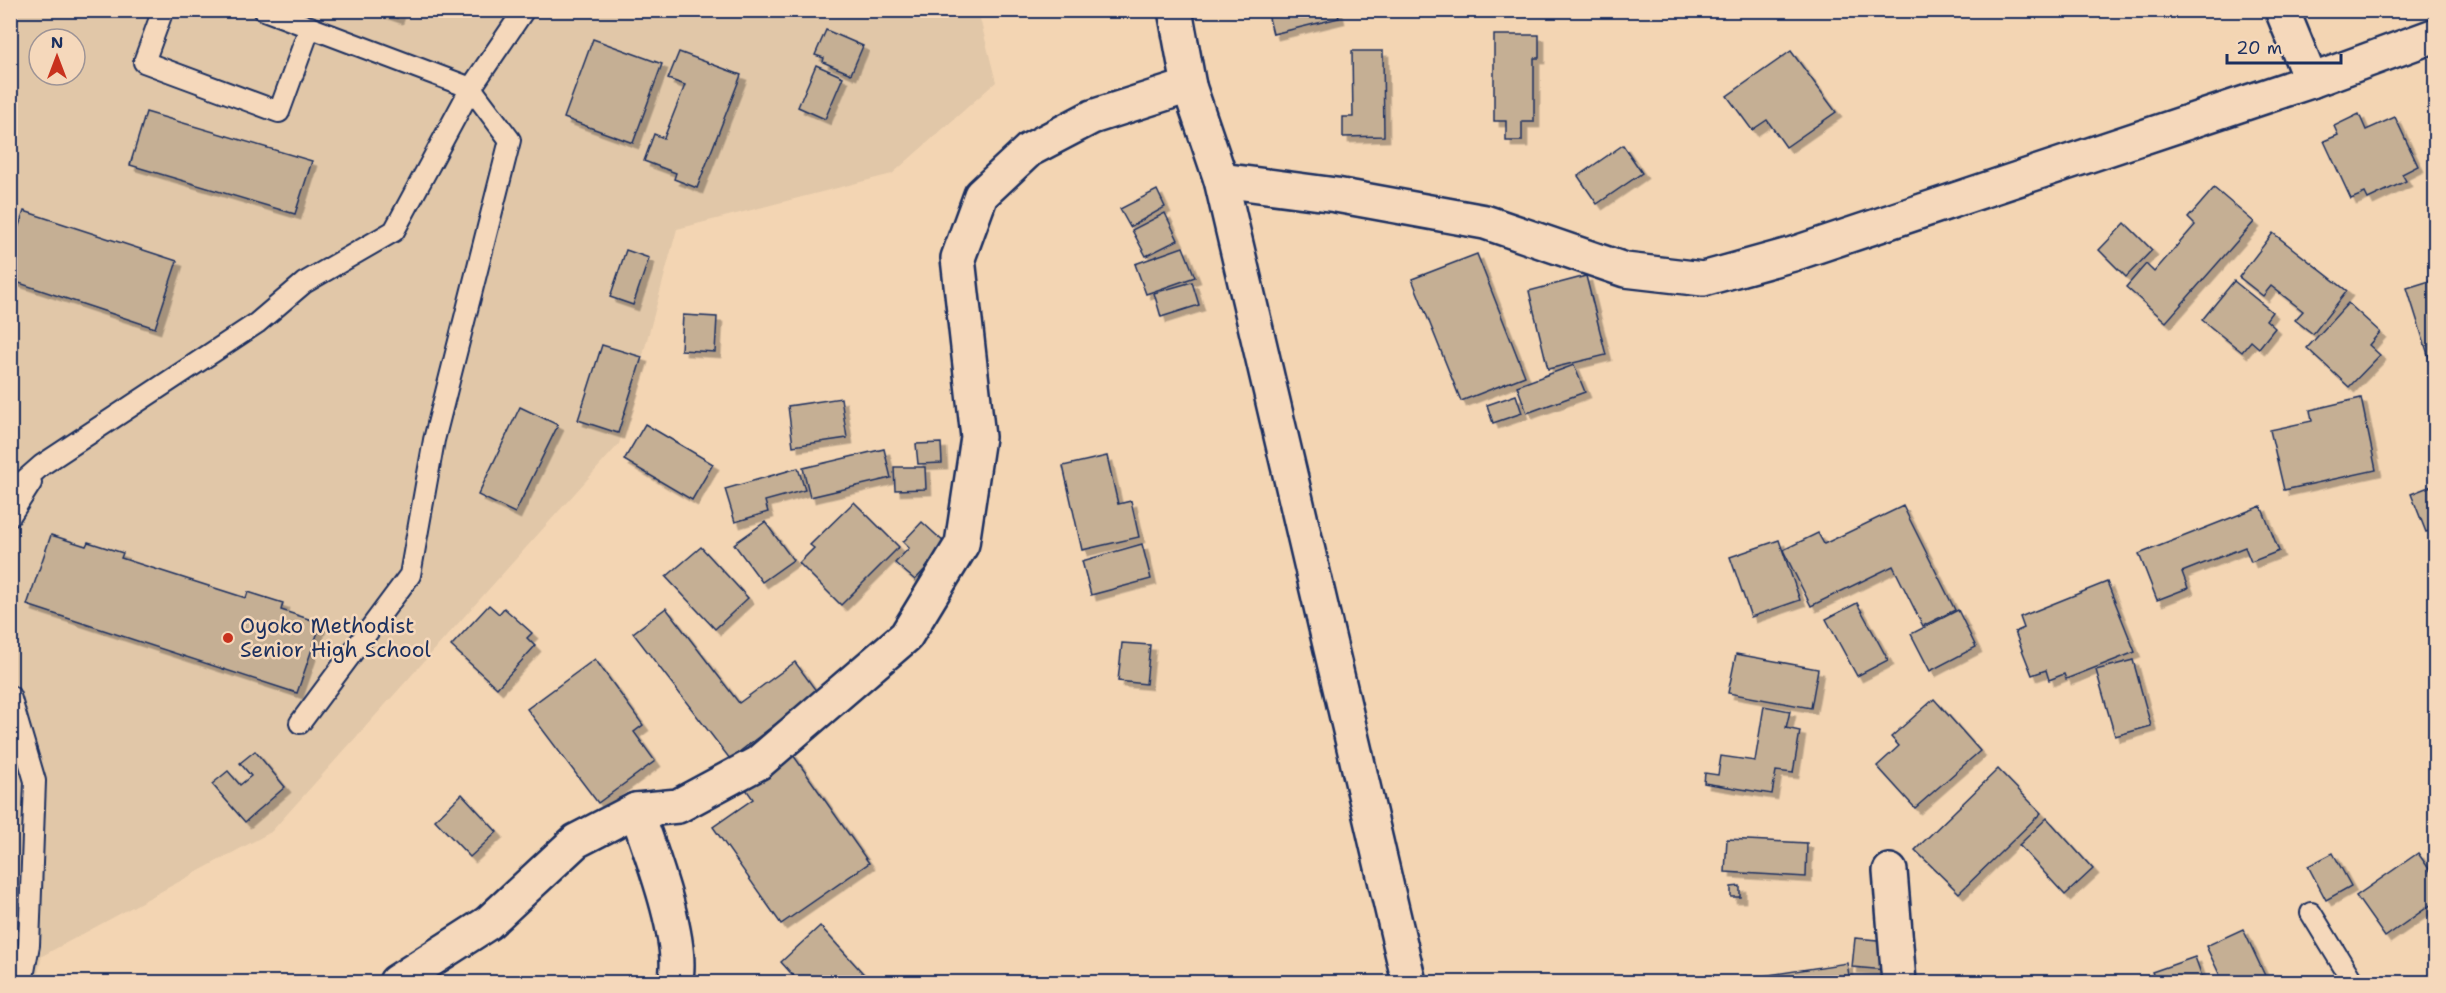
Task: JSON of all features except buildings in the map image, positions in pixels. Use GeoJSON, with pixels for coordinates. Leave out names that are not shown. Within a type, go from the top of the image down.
{"type":"FeatureCollection","features":[{"type":"Feature","properties":{"kind":"main road"},"geometry":{"type":"LineString","coordinates":[[1175,10],[1189,86],[1221,180],[1409,982]]}},
{"type":"Feature","properties":{"kind":"main road"},"geometry":{"type":"LineString","coordinates":[[2282,10],[2311,81]]}},
{"type":"Feature","properties":{"kind":"main road"},"geometry":{"type":"LineString","coordinates":[[1221,180],[1336,195],[1485,222],[1624,270],[1703,279],[1793,254],[2311,81],[2436,35]]}},
{"type":"Feature","properties":{"kind":"main road"},"geometry":{"type":"LineString","coordinates":[[396,982],[488,922],[576,841],[636,810],[678,806],[758,763],[906,636],[962,544],[978,437],[958,258],[981,195],[1029,150],[1092,117],[1189,86]]}},
{"type":"Feature","properties":{"kind":"main road"},"geometry":{"type":"LineString","coordinates":[[636,810],[668,906],[678,971],[675,982]]}},
{"type":"Feature","properties":{"kind":"main road"},"geometry":{"type":"LineString","coordinates":[[1890,870],[1899,982]]}},
{"type":"Feature","properties":{"kind":"lane"},"geometry":{"type":"LineString","coordinates":[[163,10],[144,62],[279,112],[310,27]]}},
{"type":"Feature","properties":{"kind":"lane"},"geometry":{"type":"LineString","coordinates":[[264,10],[471,88],[510,140],[434,440],[410,576],[300,723]]}},
{"type":"Feature","properties":{"kind":"lane"},"geometry":{"type":"LineString","coordinates":[[10,493],[42,465],[257,323],[304,283],[394,231],[471,88],[524,10]]}},
{"type":"Feature","properties":{"kind":"lane"},"geometry":{"type":"LineString","coordinates":[[10,516],[42,465]]}},
{"type":"Feature","properties":{"kind":"lane"},"geometry":{"type":"LineString","coordinates":[[10,696],[35,781],[29,945],[22,982]]}},
{"type":"Feature","properties":{"kind":"lane"},"geometry":{"type":"LineString","coordinates":[[2311,913],[2353,982]]}},
{"type":"Feature","properties":{"kind":"shaded area","name":"Oyoko Methodist Senior High School"},"geometry":{"type":"Polygon","coordinates":[[[10,11],[978,11],[996,82],[892,174],[677,229],[619,444],[271,832],[42,956],[36,982],[11,982],[10,11]]]}},
{"type":"Feature","properties":{"kind":"place","name":"Oyoko Methodist Senior High School"},"geometry":{"type":"Point","coordinates":[228,638]}}]}
